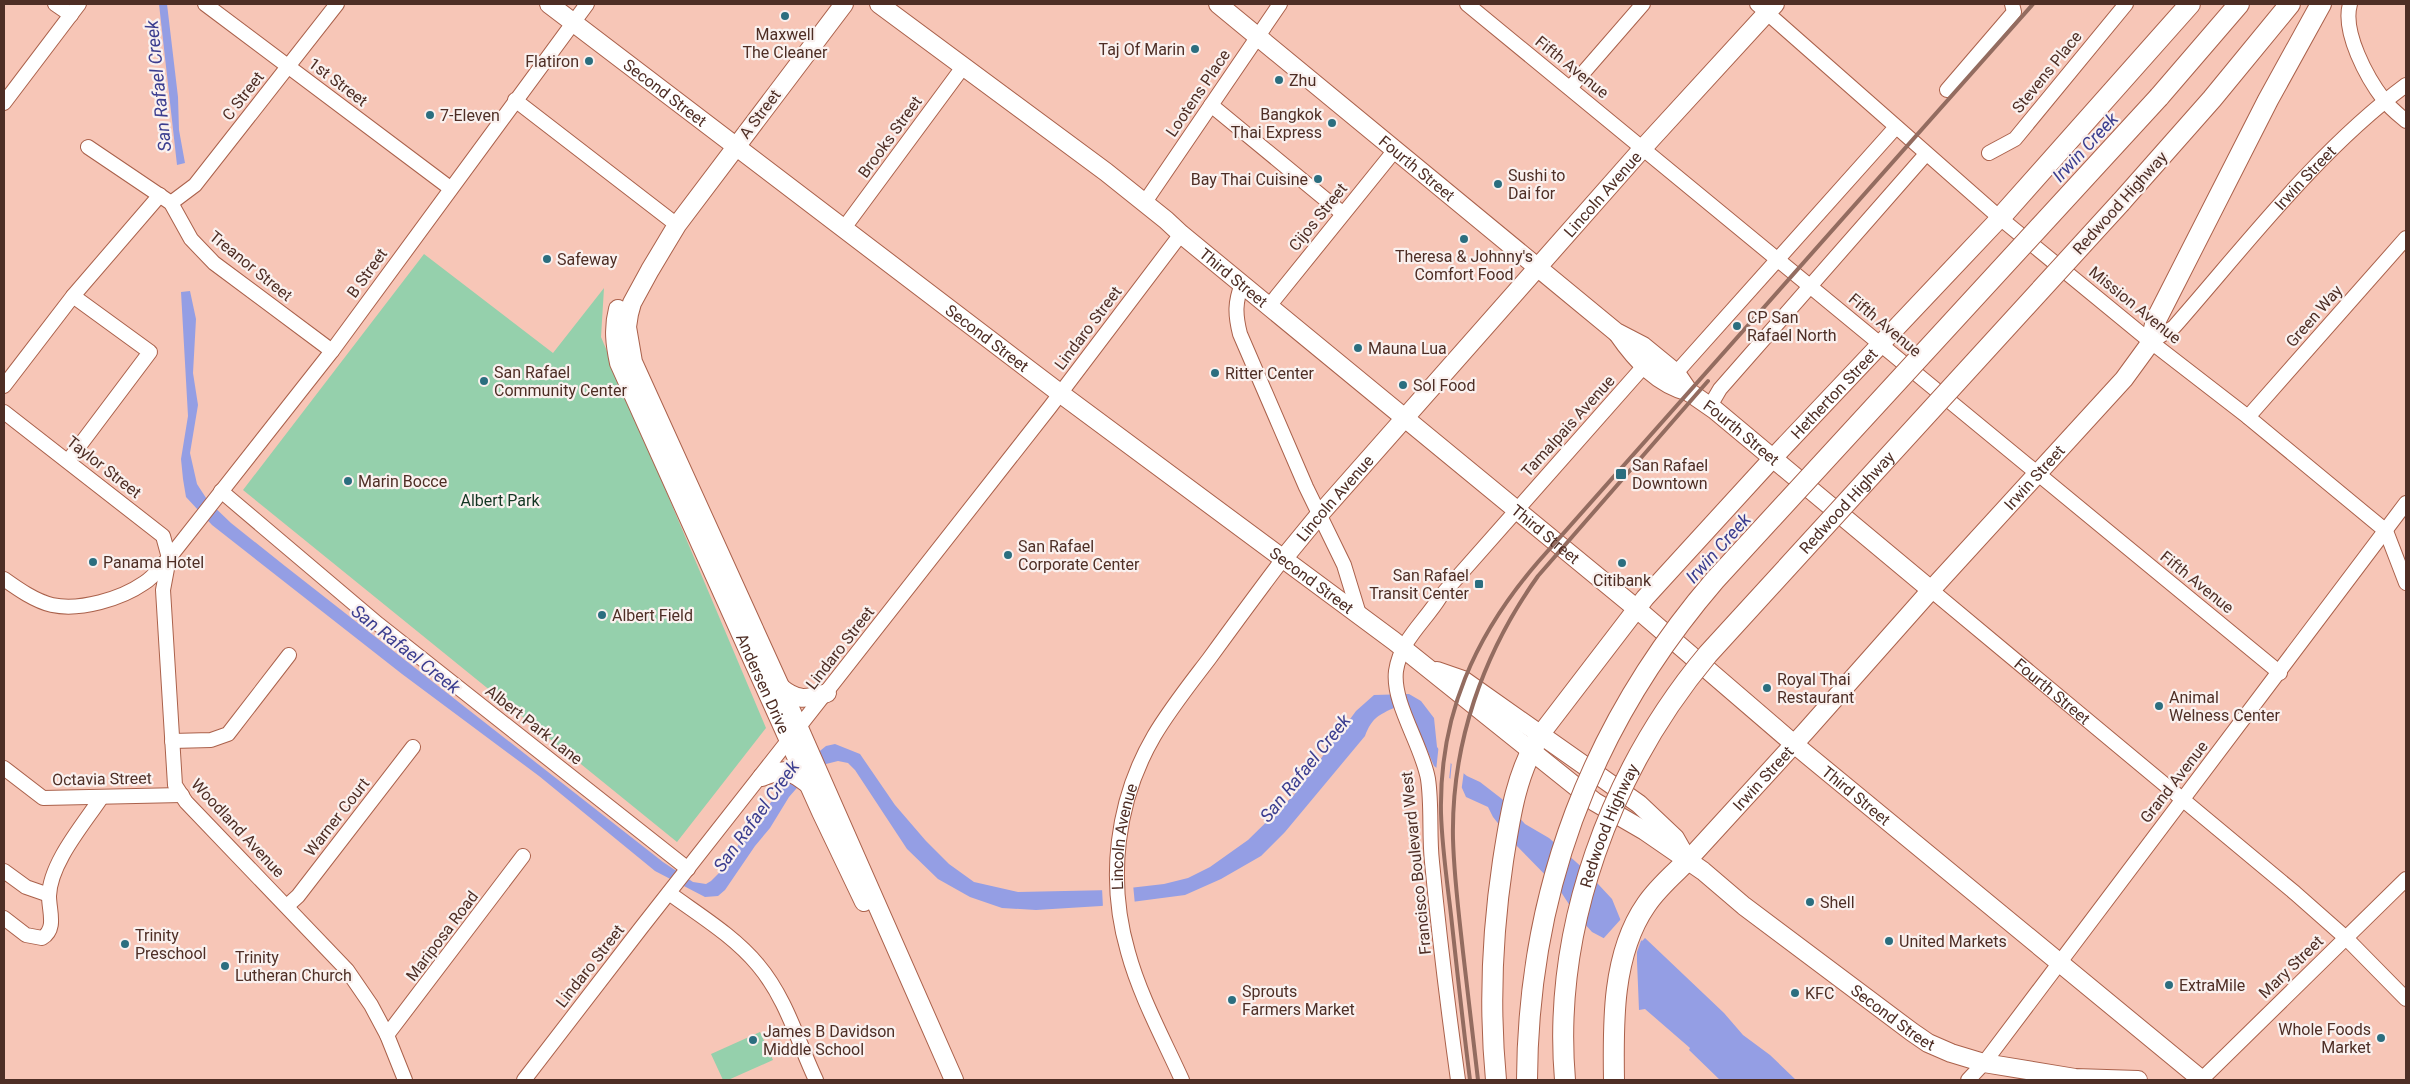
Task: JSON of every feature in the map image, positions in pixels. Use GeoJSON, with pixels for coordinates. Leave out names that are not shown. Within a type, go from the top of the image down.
{"type":"FeatureCollection","features":[{"type":"Feature","properties":{"kind":"highway"},"geometry":{"type":"LineString","coordinates":[[2000,218],[2190,4]]}},
{"type":"Feature","properties":{"kind":"highway","name":"Redwood Highway"},"geometry":{"type":"LineString","coordinates":[[1528,1080],[1532,986],[1553,882],[1576,809],[1599,755],[1622,709],[1650,664],[1681,621],[1715,580],[2158,97],[2239,4]]}},
{"type":"Feature","properties":{"kind":"highway","name":"Redwood Highway"},"geometry":{"type":"LineString","coordinates":[[1565,1080],[1566,993],[1573,938],[1583,894],[1593,860],[1613,808],[1663,714],[1708,654],[2122,202],[2212,99],[2290,4]]}},
{"type":"Feature","properties":{"kind":"highway"},"geometry":{"type":"LineString","coordinates":[[2151,342],[2156,320],[2268,100],[2322,4]]}},
{"type":"Feature","properties":{"kind":"highway"},"geometry":{"type":"LineString","coordinates":[[1496,1080],[1493,1034],[1493,963],[1505,850],[1520,775],[1535,742]]}},
{"type":"Feature","properties":{"kind":"highway"},"geometry":{"type":"LineString","coordinates":[[1614,1080],[1617,1004],[1624,953],[1635,923],[1651,898],[1688,860]]}},
{"type":"Feature","properties":{"kind":"main road","name":"Second Street"},"geometry":{"type":"LineString","coordinates":[[549,4],[1061,394],[1359,614],[1429,668],[1464,680],[1535,742],[1652,815],[1674,838],[1688,860],[1744,906],[1928,1043],[1951,1053],[1984,1063],[2075,1078],[2138,1080]]}},
{"type":"Feature","properties":{"kind":"main road","name":"A Street"},"geometry":{"type":"LineString","coordinates":[[623,312],[622,297],[642,264],[677,225],[844,4]]}},
{"type":"Feature","properties":{"kind":"main road","name":"Third Street"},"geometry":{"type":"LineString","coordinates":[[879,4],[1145,202],[1181,234],[1637,609],[1794,744],[2201,1080]]}},
{"type":"Feature","properties":{"kind":"main road","name":"Fourth Street"},"geometry":{"type":"LineString","coordinates":[[1218,4],[1616,332],[1643,346],[1676,373],[1689,392]]}},
{"type":"Feature","properties":{"kind":"main road","name":"Lincoln Avenue"},"geometry":{"type":"LineString","coordinates":[[1283,559],[1320,514],[1766,7]]}},
{"type":"Feature","properties":{"kind":"main road","name":"Hetherton Street"},"geometry":{"type":"LineString","coordinates":[[1535,742],[1637,609],[1773,458],[2000,218]]}},
{"type":"Feature","properties":{"kind":"main road","name":"Andersen Drive"},"geometry":{"type":"LineString","coordinates":[[623,312],[633,362],[780,687],[794,735],[799,761],[808,784],[826,807],[871,917],[943,1080]]}},
{"type":"Feature","properties":{"kind":"main road","name":"Andersen Drive"},"geometry":{"type":"LineString","coordinates":[[623,312],[615,344],[619,363],[794,735]]}},
{"type":"Feature","properties":{"kind":"main road","name":"Fourth Street"},"geometry":{"type":"LineString","coordinates":[[1616,332],[1634,357],[1644,366],[1672,388],[1689,392],[1710,406],[1931,590]]}},
{"type":"Feature","properties":{"kind":"main road","name":"Irwin Street"},"geometry":{"type":"LineString","coordinates":[[1688,860],[2124,379],[2151,342]]}},
{"type":"Feature","properties":{"kind":"main road"},"geometry":{"type":"LineString","coordinates":[[780,687],[790,696],[798,698],[808,698],[827,693]]}},
{"type":"Feature","properties":{"kind":"main road","name":"Andersen Drive"},"geometry":{"type":"LineString","coordinates":[[799,761],[826,807],[954,1080]]}},
{"type":"Feature","properties":{"kind":"main road"},"geometry":{"type":"LineString","coordinates":[[762,777],[799,761]]}},
{"type":"Feature","properties":{"kind":"street"},"geometry":{"type":"LineString","coordinates":[[55,4],[70,15]]}},
{"type":"Feature","properties":{"kind":"street"},"geometry":{"type":"LineString","coordinates":[[4,103],[79,4]]}},
{"type":"Feature","properties":{"kind":"street","name":"1st Street"},"geometry":{"type":"LineString","coordinates":[[205,4],[450,188]]}},
{"type":"Feature","properties":{"kind":"street","name":"C Street"},"geometry":{"type":"LineString","coordinates":[[4,386],[73,296],[165,199],[195,184],[337,4]]}},
{"type":"Feature","properties":{"kind":"street","name":"B Street"},"geometry":{"type":"LineString","coordinates":[[4,579],[25,593],[52,605],[100,603],[128,592],[146,582],[192,530],[332,351],[587,4]]}},
{"type":"Feature","properties":{"kind":"street","name":"Lootens Place"},"geometry":{"type":"LineString","coordinates":[[1145,202],[1280,4]]}},
{"type":"Feature","properties":{"kind":"street","name":"Fifth Avenue"},"geometry":{"type":"LineString","coordinates":[[1467,4],[2280,673]]}},
{"type":"Feature","properties":{"kind":"street"},"geometry":{"type":"LineString","coordinates":[[1570,88],[1643,4]]}},
{"type":"Feature","properties":{"kind":"street","name":"Stevens Place"},"geometry":{"type":"LineString","coordinates":[[1989,153],[2014,139],[2126,4]]}},
{"type":"Feature","properties":{"kind":"street"},"geometry":{"type":"LineString","coordinates":[[2350,4],[2351,34],[2364,70],[2384,101],[2406,121]]}},
{"type":"Feature","properties":{"kind":"street","name":"Mission Avenue"},"geometry":{"type":"LineString","coordinates":[[1766,7],[1896,127],[2000,218],[2151,342],[2248,417],[2386,531],[2406,584]]}},
{"type":"Feature","properties":{"kind":"street"},"geometry":{"type":"LineString","coordinates":[[1946,90],[2013,8]]}},
{"type":"Feature","properties":{"kind":"street","name":"Brooks Street"},"geometry":{"type":"LineString","coordinates":[[844,228],[963,67]]}},
{"type":"Feature","properties":{"kind":"street","name":"Irwin Street"},"geometry":{"type":"LineString","coordinates":[[2151,342],[2174,326],[2341,139],[2384,101],[2406,85]]}},
{"type":"Feature","properties":{"kind":"street"},"geometry":{"type":"LineString","coordinates":[[515,100],[677,225]]}},
{"type":"Feature","properties":{"kind":"street"},"geometry":{"type":"LineString","coordinates":[[1211,105],[1342,213]]}},
{"type":"Feature","properties":{"kind":"street"},"geometry":{"type":"LineString","coordinates":[[1676,373],[1896,127]]}},
{"type":"Feature","properties":{"kind":"street","name":"Treanor Street"},"geometry":{"type":"LineString","coordinates":[[88,147],[165,199],[191,239],[214,263],[332,351]]}},
{"type":"Feature","properties":{"kind":"street","name":"Cijos Street"},"geometry":{"type":"LineString","coordinates":[[1269,306],[1342,213],[1395,150]]}},
{"type":"Feature","properties":{"kind":"street"},"geometry":{"type":"LineString","coordinates":[[1710,406],[1720,389],[1926,154]]}},
{"type":"Feature","properties":{"kind":"street","name":"Lindaro Street"},"geometry":{"type":"LineString","coordinates":[[524,1080],[1061,394],[1181,234]]}},
{"type":"Feature","properties":{"kind":"street","name":"Green Way"},"geometry":{"type":"LineString","coordinates":[[2248,417],[2406,238]]}},
{"type":"Feature","properties":{"kind":"street"},"geometry":{"type":"LineString","coordinates":[[1242,284],[1236,300],[1235,314],[1240,334],[1258,380],[1344,565],[1359,614]]}},
{"type":"Feature","properties":{"kind":"street"},"geometry":{"type":"LineString","coordinates":[[68,461],[150,352],[73,296]]}},
{"type":"Feature","properties":{"kind":"street","name":"Tamalpais Avenue"},"geometry":{"type":"LineString","coordinates":[[1403,647],[1440,598],[1644,366]]}},
{"type":"Feature","properties":{"kind":"street","name":"Taylor Street"},"geometry":{"type":"LineString","coordinates":[[4,412],[163,536],[169,558]]}},
{"type":"Feature","properties":{"kind":"street","name":"Albert Park Lane"},"geometry":{"type":"LineString","coordinates":[[221,491],[378,624],[687,870]]}},
{"type":"Feature","properties":{"kind":"street","name":"Grand Avenue"},"geometry":{"type":"LineString","coordinates":[[1968,1080],[1984,1063],[2059,961],[2280,673],[2406,503]]}},
{"type":"Feature","properties":{"kind":"street","name":"Woodland Avenue"},"geometry":{"type":"LineString","coordinates":[[169,558],[163,590],[173,780],[182,796],[347,970],[371,1005],[387,1035],[405,1080]]}},
{"type":"Feature","properties":{"kind":"street","name":"Lincoln Avenue"},"geometry":{"type":"LineString","coordinates":[[1182,1080],[1133,970],[1119,909],[1118,848],[1125,808],[1134,778],[1149,745],[1174,705],[1283,559]]}},
{"type":"Feature","properties":{"kind":"street","name":"Fourth Street"},"geometry":{"type":"LineString","coordinates":[[1931,590],[2183,799],[2346,938],[2406,999]]}},
{"type":"Feature","properties":{"kind":"street","name":"Francisco Boulevard West"},"geometry":{"type":"LineString","coordinates":[[1403,647],[1396,672],[1396,684],[1422,755],[1428,779],[1433,874],[1458,1080]]}},
{"type":"Feature","properties":{"kind":"street"},"geometry":{"type":"LineString","coordinates":[[172,741],[211,740],[228,734],[289,655]]}},
{"type":"Feature","properties":{"kind":"street","name":"Warner Court"},"geometry":{"type":"LineString","coordinates":[[287,906],[298,896],[413,748]]}},
{"type":"Feature","properties":{"kind":"street","name":"Octavia Street"},"geometry":{"type":"LineString","coordinates":[[4,768],[43,798],[182,796]]}},
{"type":"Feature","properties":{"kind":"street"},"geometry":{"type":"LineString","coordinates":[[4,918],[26,935],[42,938],[51,929],[49,895],[52,878],[58,864],[101,798]]}},
{"type":"Feature","properties":{"kind":"street","name":"Mariposa Road"},"geometry":{"type":"LineString","coordinates":[[387,1035],[523,856]]}},
{"type":"Feature","properties":{"kind":"street"},"geometry":{"type":"LineString","coordinates":[[4,871],[26,887],[49,895]]}},
{"type":"Feature","properties":{"kind":"street","name":"Mary Street"},"geometry":{"type":"LineString","coordinates":[[2201,1080],[2406,879]]}},
{"type":"Feature","properties":{"kind":"street"},"geometry":{"type":"LineString","coordinates":[[671,890],[758,964],[782,1001],[816,1080]]}},
{"type":"Feature","properties":{"kind":"green space","name":"Albert Park"},"geometry":{"type":"Polygon","coordinates":[[[424,254],[553,353],[604,288],[601,337],[766,728],[677,842],[243,490],[424,254]]]}},
{"type":"Feature","properties":{"kind":"green space"},"geometry":{"type":"Polygon","coordinates":[[[760,1032],[773,1060],[728,1080],[723,1080],[711,1054],[760,1032]]]}},
{"type":"Feature","properties":{"kind":"water"},"geometry":{"type":"Polygon","coordinates":[[[159,4],[167,4],[178,97],[179,130],[185,163],[177,165],[159,4]]]}},
{"type":"Feature","properties":{"kind":"water"},"geometry":{"type":"Polygon","coordinates":[[[190,291],[196,319],[193,373],[198,405],[190,453],[197,484],[208,501],[231,523],[285,566],[663,862],[693,882],[706,884],[711,881],[727,865],[743,837],[758,821],[782,786],[795,771],[826,746],[835,744],[860,754],[895,805],[926,841],[949,864],[974,882],[1018,892],[1112,890],[1164,884],[1188,878],[1210,867],[1248,840],[1294,795],[1356,711],[1374,695],[1409,694],[1421,701],[1434,718],[1437,747],[1448,761],[1502,799],[1525,824],[1549,838],[1585,870],[1612,899],[1621,921],[1642,941],[1645,938],[1724,1013],[1743,1035],[1770,1055],[1796,1080],[1720,1080],[1689,1050],[1690,1048],[1645,1009],[1639,1010],[1637,961],[1628,951],[1592,932],[1574,912],[1559,889],[1513,842],[1493,817],[1488,807],[1466,797],[1462,788],[1434,766],[1411,712],[1396,707],[1373,721],[1365,736],[1285,832],[1261,856],[1221,879],[1185,895],[1101,906],[1036,910],[1002,908],[970,897],[938,879],[907,849],[855,770],[848,763],[838,761],[826,764],[809,774],[789,797],[770,828],[755,846],[725,890],[718,896],[705,897],[655,871],[539,776],[402,674],[212,525],[186,497],[181,459],[188,416],[181,292],[190,291]]]}},
{"type":"Feature","properties":{"kind":"pier"},"geometry":{"type":"Polygon","coordinates":[[[1439,743],[1451,760],[1449,781],[1436,771],[1439,743]]]}},
{"type":"Feature","properties":{"kind":"pier"},"geometry":{"type":"Polygon","coordinates":[[[1452,761],[1464,771],[1461,793],[1450,782],[1452,761]]]}},
{"type":"Feature","properties":{"kind":"pier"},"geometry":{"type":"Polygon","coordinates":[[[1133,884],[1135,905],[1103,908],[1102,888],[1133,884]]]}},
{"type":"Feature","properties":{"kind":"pier"},"geometry":{"type":"Polygon","coordinates":[[[1621,919],[1642,938],[1637,952],[1637,966],[1626,953],[1603,939],[1621,919]]]}},
{"type":"Feature","properties":{"kind":"railway"},"geometry":{"type":"LineString","coordinates":[[1470,1080],[1442,838],[1441,813],[1442,777],[1446,743],[1454,710],[1465,678],[1479,648],[1496,618],[1538,562],[2033,4]]}},
{"type":"Feature","properties":{"kind":"railway"},"geometry":{"type":"LineString","coordinates":[[1478,1080],[1457,896],[1453,839],[1458,769],[1474,701],[1486,668],[1501,636],[1538,576],[1708,381]]}},
{"type":"Feature","properties":{"kind":"place","name":"Maxwell The Cleaner"},"geometry":{"type":"Point","coordinates":[785,16]}},
{"type":"Feature","properties":{"kind":"place","name":"Taj Of Marin"},"geometry":{"type":"Point","coordinates":[1195,49]}},
{"type":"Feature","properties":{"kind":"place","name":"Flatiron"},"geometry":{"type":"Point","coordinates":[589,61]}},
{"type":"Feature","properties":{"kind":"place","name":"Zhu"},"geometry":{"type":"Point","coordinates":[1279,80]}},
{"type":"Feature","properties":{"kind":"place","name":"7-Eleven"},"geometry":{"type":"Point","coordinates":[430,115]}},
{"type":"Feature","properties":{"kind":"place","name":"Bangkok Thai Express"},"geometry":{"type":"Point","coordinates":[1332,123]}},
{"type":"Feature","properties":{"kind":"place","name":"Bay Thai Cuisine"},"geometry":{"type":"Point","coordinates":[1318,179]}},
{"type":"Feature","properties":{"kind":"place","name":"Sushi to Dai for"},"geometry":{"type":"Point","coordinates":[1498,184]}},
{"type":"Feature","properties":{"kind":"place","name":"Theresa & Johnny's Comfort Food"},"geometry":{"type":"Point","coordinates":[1464,239]}},
{"type":"Feature","properties":{"kind":"place","name":"Safeway"},"geometry":{"type":"Point","coordinates":[547,259]}},
{"type":"Feature","properties":{"kind":"place","name":"CP San Rafael North"},"geometry":{"type":"Point","coordinates":[1737,326]}},
{"type":"Feature","properties":{"kind":"place","name":"Mauna Lua"},"geometry":{"type":"Point","coordinates":[1358,348]}},
{"type":"Feature","properties":{"kind":"place","name":"Ritter Center"},"geometry":{"type":"Point","coordinates":[1215,373]}},
{"type":"Feature","properties":{"kind":"place","name":"San Rafael Community Center"},"geometry":{"type":"Point","coordinates":[484,381]}},
{"type":"Feature","properties":{"kind":"place","name":"Sol Food"},"geometry":{"type":"Point","coordinates":[1403,385]}},
{"type":"Feature","properties":{"kind":"place","name":"San Rafael Downtown"},"geometry":{"type":"Point","coordinates":[1621,474]}},
{"type":"Feature","properties":{"kind":"place","name":"Marin Bocce"},"geometry":{"type":"Point","coordinates":[348,481]}},
{"type":"Feature","properties":{"kind":"place","name":"San Rafael Corporate Center"},"geometry":{"type":"Point","coordinates":[1008,555]}},
{"type":"Feature","properties":{"kind":"place","name":"Panama Hotel"},"geometry":{"type":"Point","coordinates":[93,562]}},
{"type":"Feature","properties":{"kind":"place","name":"Citibank"},"geometry":{"type":"Point","coordinates":[1622,563]}},
{"type":"Feature","properties":{"kind":"place","name":"San Rafael Transit Center"},"geometry":{"type":"Point","coordinates":[1479,584]}},
{"type":"Feature","properties":{"kind":"place","name":"Albert Field"},"geometry":{"type":"Point","coordinates":[602,615]}},
{"type":"Feature","properties":{"kind":"place","name":"Royal Thai Restaurant"},"geometry":{"type":"Point","coordinates":[1767,688]}},
{"type":"Feature","properties":{"kind":"place","name":"Animal Welness Center"},"geometry":{"type":"Point","coordinates":[2159,706]}},
{"type":"Feature","properties":{"kind":"place","name":"Shell"},"geometry":{"type":"Point","coordinates":[1810,902]}},
{"type":"Feature","properties":{"kind":"place","name":"United Markets"},"geometry":{"type":"Point","coordinates":[1889,941]}},
{"type":"Feature","properties":{"kind":"place","name":"Trinity Preschool"},"geometry":{"type":"Point","coordinates":[125,944]}},
{"type":"Feature","properties":{"kind":"place","name":"Trinity Lutheran Church"},"geometry":{"type":"Point","coordinates":[225,966]}},
{"type":"Feature","properties":{"kind":"place","name":"ExtraMile"},"geometry":{"type":"Point","coordinates":[2169,985]}},
{"type":"Feature","properties":{"kind":"place","name":"KFC"},"geometry":{"type":"Point","coordinates":[1795,993]}},
{"type":"Feature","properties":{"kind":"place","name":"Sprouts Farmers Market"},"geometry":{"type":"Point","coordinates":[1232,1000]}},
{"type":"Feature","properties":{"kind":"place","name":"Whole Foods Market"},"geometry":{"type":"Point","coordinates":[2381,1038]}},
{"type":"Feature","properties":{"kind":"place","name":"James B Davidson Middle School"},"geometry":{"type":"Point","coordinates":[753,1040]}},
{"type":"Feature","properties":{"kind":"water label","name":"San Rafael Creek"},"geometry":{"type":"Point","coordinates":[158,86]}},
{"type":"Feature","properties":{"kind":"water label","name":"Irwin Creek"},"geometry":{"type":"Point","coordinates":[2085,147]}},
{"type":"Feature","properties":{"kind":"water label","name":"Irwin Creek"},"geometry":{"type":"Point","coordinates":[1718,548]}},
{"type":"Feature","properties":{"kind":"water label","name":"San Rafael Creek"},"geometry":{"type":"Point","coordinates":[406,649]}},
{"type":"Feature","properties":{"kind":"water label","name":"San Rafael Creek"},"geometry":{"type":"Point","coordinates":[1305,768]}},
{"type":"Feature","properties":{"kind":"water label","name":"San Rafael Creek"},"geometry":{"type":"Point","coordinates":[756,816]}}]}
